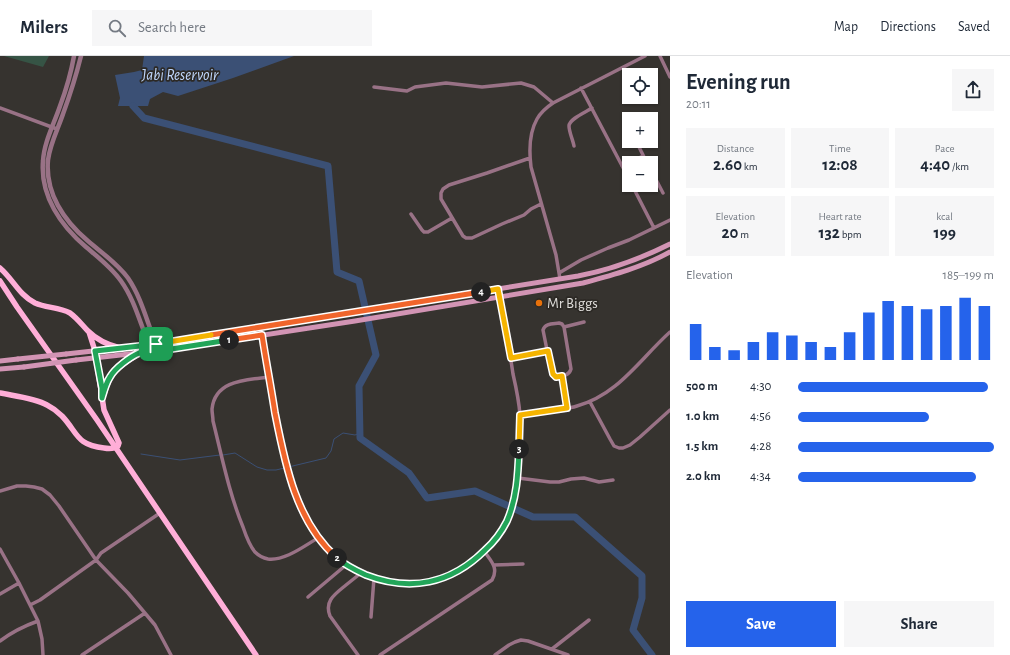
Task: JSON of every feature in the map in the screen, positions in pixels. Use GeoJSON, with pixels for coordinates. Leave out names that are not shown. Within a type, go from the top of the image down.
{"type":"FeatureCollection","features":[{"type":"Feature","properties":{"kind":"main road"},"geometry":{"type":"LineString","coordinates":[[0,361],[156,344],[596,273],[641,258],[670,244]]}},
{"type":"Feature","properties":{"kind":"main road"},"geometry":{"type":"LineString","coordinates":[[0,369],[159,351],[392,315],[583,283],[638,266],[670,252]]}},
{"type":"Feature","properties":{"kind":"main road"},"geometry":{"type":"LineString","coordinates":[[0,268],[23,295],[35,303],[64,310],[77,319],[89,332],[100,340],[120,348]]}},
{"type":"Feature","properties":{"kind":"main road"},"geometry":{"type":"LineString","coordinates":[[0,281],[97,420],[256,655]]}},
{"type":"Feature","properties":{"kind":"main road"},"geometry":{"type":"LineString","coordinates":[[89,332],[97,358],[102,398],[107,417],[119,443],[116,448]]}},
{"type":"Feature","properties":{"kind":"main road"},"geometry":{"type":"LineString","coordinates":[[102,398],[110,376],[115,370],[140,353]]}},
{"type":"Feature","properties":{"kind":"main road"},"geometry":{"type":"LineString","coordinates":[[0,393],[41,402],[63,417],[76,435],[87,444],[97,448],[116,448]]}},
{"type":"Feature","properties":{"kind":"street"},"geometry":{"type":"LineString","coordinates":[[74,56],[49,152],[48,167],[50,184],[56,201],[69,222],[117,265],[128,279],[136,294],[159,351]]}},
{"type":"Feature","properties":{"kind":"street"},"geometry":{"type":"LineString","coordinates":[[81,56],[63,114],[44,151],[44,184],[58,217],[71,233],[102,260],[121,281],[131,299],[152,351]]}},
{"type":"Feature","properties":{"kind":"street"},"geometry":{"type":"LineString","coordinates":[[560,279],[556,255],[531,167],[530,141],[537,119],[544,110],[553,103],[645,56]]}},
{"type":"Feature","properties":{"kind":"street"},"geometry":{"type":"LineString","coordinates":[[660,56],[670,77]]}},
{"type":"Feature","properties":{"kind":"street"},"geometry":{"type":"LineString","coordinates":[[374,87],[407,90],[415,87],[446,83],[482,87],[522,83],[534,87],[553,103]]}},
{"type":"Feature","properties":{"kind":"street"},"geometry":{"type":"LineString","coordinates":[[581,88],[622,166]]}},
{"type":"Feature","properties":{"kind":"street"},"geometry":{"type":"LineString","coordinates":[[0,108],[55,128]]}},
{"type":"Feature","properties":{"kind":"street"},"geometry":{"type":"LineString","coordinates":[[574,146],[569,126],[570,122],[592,108]]}},
{"type":"Feature","properties":{"kind":"street"},"geometry":{"type":"LineString","coordinates":[[639,148],[643,156]]}},
{"type":"Feature","properties":{"kind":"street"},"geometry":{"type":"LineString","coordinates":[[530,158],[449,185],[443,189],[441,199],[463,236],[466,238],[472,238],[524,215],[531,209],[541,204]]}},
{"type":"Feature","properties":{"kind":"street"},"geometry":{"type":"LineString","coordinates":[[658,183],[663,193]]}},
{"type":"Feature","properties":{"kind":"street"},"geometry":{"type":"LineString","coordinates":[[636,192],[654,228]]}},
{"type":"Feature","properties":{"kind":"street"},"geometry":{"type":"LineString","coordinates":[[411,214],[424,232],[428,232],[452,218]]}},
{"type":"Feature","properties":{"kind":"street"},"geometry":{"type":"LineString","coordinates":[[559,273],[581,260],[629,240],[670,220]]}},
{"type":"Feature","properties":{"kind":"street"},"geometry":{"type":"LineString","coordinates":[[260,327],[284,456],[299,503],[313,532],[330,552],[346,565],[361,573],[392,583],[414,584],[448,576],[467,566],[484,551],[497,536],[507,521],[515,497],[518,478],[520,415],[498,289]]}},
{"type":"Feature","properties":{"kind":"street"},"geometry":{"type":"LineString","coordinates":[[564,326],[571,372],[568,375],[556,377],[553,374],[544,327],[546,325],[559,323],[564,326],[584,322]]}},
{"type":"Feature","properties":{"kind":"street"},"geometry":{"type":"LineString","coordinates":[[520,415],[577,407],[604,395],[621,382],[670,332]]}},
{"type":"Feature","properties":{"kind":"street"},"geometry":{"type":"LineString","coordinates":[[511,358],[548,351]]}},
{"type":"Feature","properties":{"kind":"street"},"geometry":{"type":"LineString","coordinates":[[562,376],[567,408]]}},
{"type":"Feature","properties":{"kind":"street"},"geometry":{"type":"LineString","coordinates":[[269,377],[233,383],[219,392],[214,399],[212,410],[213,421],[232,498],[249,543],[254,552],[260,556],[267,559],[276,559],[287,556],[318,538]]}},
{"type":"Feature","properties":{"kind":"street"},"geometry":{"type":"LineString","coordinates":[[590,402],[614,446],[619,448],[630,445],[670,410]]}},
{"type":"Feature","properties":{"kind":"street"},"geometry":{"type":"LineString","coordinates":[[518,478],[550,482],[558,482],[571,478],[584,478],[598,482],[614,480]]}},
{"type":"Feature","properties":{"kind":"street"},"geometry":{"type":"LineString","coordinates":[[0,492],[17,486],[34,487],[42,489],[50,495],[96,560],[128,593],[155,625],[171,655]]}},
{"type":"Feature","properties":{"kind":"street"},"geometry":{"type":"LineString","coordinates":[[30,605],[40,600],[96,560],[101,553],[160,513]]}},
{"type":"Feature","properties":{"kind":"street"},"geometry":{"type":"LineString","coordinates":[[0,549],[38,621],[42,639],[43,655]]}},
{"type":"Feature","properties":{"kind":"street"},"geometry":{"type":"LineString","coordinates":[[380,655],[492,580],[496,570],[484,551]]}},
{"type":"Feature","properties":{"kind":"street"},"geometry":{"type":"LineString","coordinates":[[494,565],[523,564]]}},
{"type":"Feature","properties":{"kind":"street"},"geometry":{"type":"LineString","coordinates":[[308,596],[346,565]]}},
{"type":"Feature","properties":{"kind":"street"},"geometry":{"type":"LineString","coordinates":[[358,655],[330,616],[328,605],[334,595],[361,573]]}},
{"type":"Feature","properties":{"kind":"street"},"geometry":{"type":"LineString","coordinates":[[371,617],[374,578]]}},
{"type":"Feature","properties":{"kind":"street"},"geometry":{"type":"LineString","coordinates":[[0,594],[19,583]]}},
{"type":"Feature","properties":{"kind":"street"},"geometry":{"type":"LineString","coordinates":[[82,655],[145,612]]}},
{"type":"Feature","properties":{"kind":"street"},"geometry":{"type":"LineString","coordinates":[[552,649],[589,620]]}},
{"type":"Feature","properties":{"kind":"street"},"geometry":{"type":"LineString","coordinates":[[0,641],[17,629],[38,621]]}},
{"type":"Feature","properties":{"kind":"street"},"geometry":{"type":"LineString","coordinates":[[495,655],[509,645],[521,640],[568,655]]}},
{"type":"Feature","properties":{"kind":"green space"},"geometry":{"type":"Polygon","coordinates":[[[4,56],[49,56],[43,67],[4,56]]]}},
{"type":"Feature","properties":{"kind":"water","name":"Jabi Reservoir"},"geometry":{"type":"Polygon","coordinates":[[[144,56],[294,56],[178,96],[163,92],[150,99],[148,106],[118,106],[120,98],[115,75],[142,70],[144,56]]]}},
{"type":"Feature","properties":{"kind":"waterway"},"geometry":{"type":"LineString","coordinates":[[133,106],[144,118],[328,166],[337,272],[359,281],[376,355],[359,386],[360,438],[409,473],[427,498],[475,491],[533,517],[575,517],[642,576],[642,598],[633,630],[652,655]]}},
{"type":"Feature","properties":{"kind":"waterway"},"geometry":{"type":"LineString","coordinates":[[223,455],[235,453],[257,467],[267,470],[276,470],[326,458],[331,451],[334,439],[343,433],[355,435],[360,433]]}},
{"type":"Feature","properties":{"kind":"waterway"},"geometry":{"type":"LineString","coordinates":[[141,454],[180,460],[220,455]]}},
{"type":"Feature","properties":{"kind":"place","name":"Mr Biggs"},"geometry":{"type":"Point","coordinates":[539,303]}},
{"type":"Feature","properties":{"kind":"route"},"geometry":{"type":"LineString","coordinates":[[156,344],[149,345],[152,351],[140,353],[115,370],[110,376],[102,398],[102,388],[95,351],[149,345],[152,351],[165,350],[262,335],[284,456],[299,503],[313,532],[330,552],[346,565],[374,578],[392,583],[425,583],[448,576],[467,566],[479,556],[497,536],[507,521],[515,497],[518,478],[520,415],[567,408],[562,376],[556,377],[553,374],[548,351],[511,358],[498,289],[156,344]]}}]}
